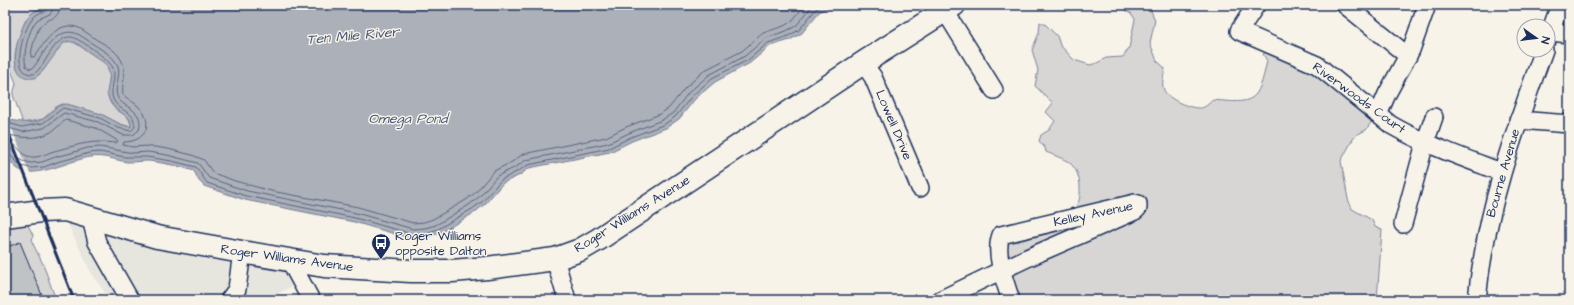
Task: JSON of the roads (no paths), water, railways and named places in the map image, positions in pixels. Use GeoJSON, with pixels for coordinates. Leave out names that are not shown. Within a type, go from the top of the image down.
{"type":"FeatureCollection","features":[{"type":"Feature","properties":{"kind":"main road","name":"Roger Williams Avenue"},"geometry":{"type":"LineString","coordinates":[[5,216],[55,209],[65,210],[91,219],[157,237],[290,261],[342,268],[452,271],[555,259],[580,250],[599,239],[862,63],[949,8]]}},
{"type":"Feature","properties":{"kind":"street","name":"Riverwoods Court"},"geometry":{"type":"LineString","coordinates":[[1256,5],[1239,31],[1317,65],[1391,125],[1425,143],[1501,172]]}},
{"type":"Feature","properties":{"kind":"street"},"geometry":{"type":"LineString","coordinates":[[1345,5],[1408,56]]}},
{"type":"Feature","properties":{"kind":"street"},"geometry":{"type":"LineString","coordinates":[[1378,115],[1387,94],[1408,56],[1421,23],[1426,5]]}},
{"type":"Feature","properties":{"kind":"street"},"geometry":{"type":"LineString","coordinates":[[1555,18],[1560,5]]}},
{"type":"Feature","properties":{"kind":"street"},"geometry":{"type":"LineString","coordinates":[[949,8],[994,90]]}},
{"type":"Feature","properties":{"kind":"street"},"geometry":{"type":"LineString","coordinates":[[1556,35],[1569,34]]}},
{"type":"Feature","properties":{"kind":"street","name":"Bourne Avenue"},"geometry":{"type":"LineString","coordinates":[[1477,300],[1483,248],[1501,172],[1541,58]]}},
{"type":"Feature","properties":{"kind":"street","name":"Lowell Drive"},"geometry":{"type":"LineString","coordinates":[[862,63],[873,77],[920,188]]}},
{"type":"Feature","properties":{"kind":"street"},"geometry":{"type":"LineString","coordinates":[[1403,224],[1425,143],[1434,117]]}},
{"type":"Feature","properties":{"kind":"street"},"geometry":{"type":"LineString","coordinates":[[1518,120],[1569,124]]}},
{"type":"Feature","properties":{"kind":"street","name":"Kelley Avenue"},"geometry":{"type":"LineString","coordinates":[[940,300],[1001,270],[1135,211],[1138,208],[1138,204],[1135,203],[1001,235],[999,241],[1001,270]]}},
{"type":"Feature","properties":{"kind":"street"},"geometry":{"type":"LineString","coordinates":[[91,219],[97,242],[130,300]]}},
{"type":"Feature","properties":{"kind":"street"},"geometry":{"type":"LineString","coordinates":[[228,300],[237,289],[242,252]]}},
{"type":"Feature","properties":{"kind":"street"},"geometry":{"type":"LineString","coordinates":[[555,259],[567,300]]}},
{"type":"Feature","properties":{"kind":"street"},"geometry":{"type":"LineString","coordinates":[[290,261],[310,300]]}},
{"type":"Feature","properties":{"kind":"street"},"geometry":{"type":"LineString","coordinates":[[1001,270],[1011,300]]}},
{"type":"Feature","properties":{"kind":"water","name":"Omega Pond"},"geometry":{"type":"Polygon","coordinates":[[[49,5],[834,5],[819,12],[802,33],[790,40],[770,46],[750,63],[715,82],[695,99],[679,119],[666,128],[632,141],[610,152],[529,168],[520,175],[503,183],[485,204],[474,213],[440,233],[412,239],[354,222],[245,200],[204,186],[199,181],[194,171],[178,166],[149,161],[127,162],[105,157],[91,157],[44,171],[25,172],[18,169],[5,156],[5,118],[19,122],[34,122],[43,119],[57,107],[67,104],[101,114],[120,124],[131,127],[130,119],[114,107],[109,99],[107,93],[110,76],[107,65],[76,43],[67,41],[63,43],[43,71],[35,78],[25,77],[19,72],[16,63],[16,53],[21,31],[25,22],[32,13],[49,5]]]}},
{"type":"Feature","properties":{"kind":"railway"},"geometry":{"type":"LineString","coordinates":[[5,124],[74,300]]}},
{"type":"Feature","properties":{"kind":"place","name":"Roger Williams opposite Dalton"},"geometry":{"type":"Point","coordinates":[381,260]}},
{"type":"Feature","properties":{"kind":"water label","name":"Ten Mile River"},"geometry":{"type":"Point","coordinates":[353,36]}}]}
